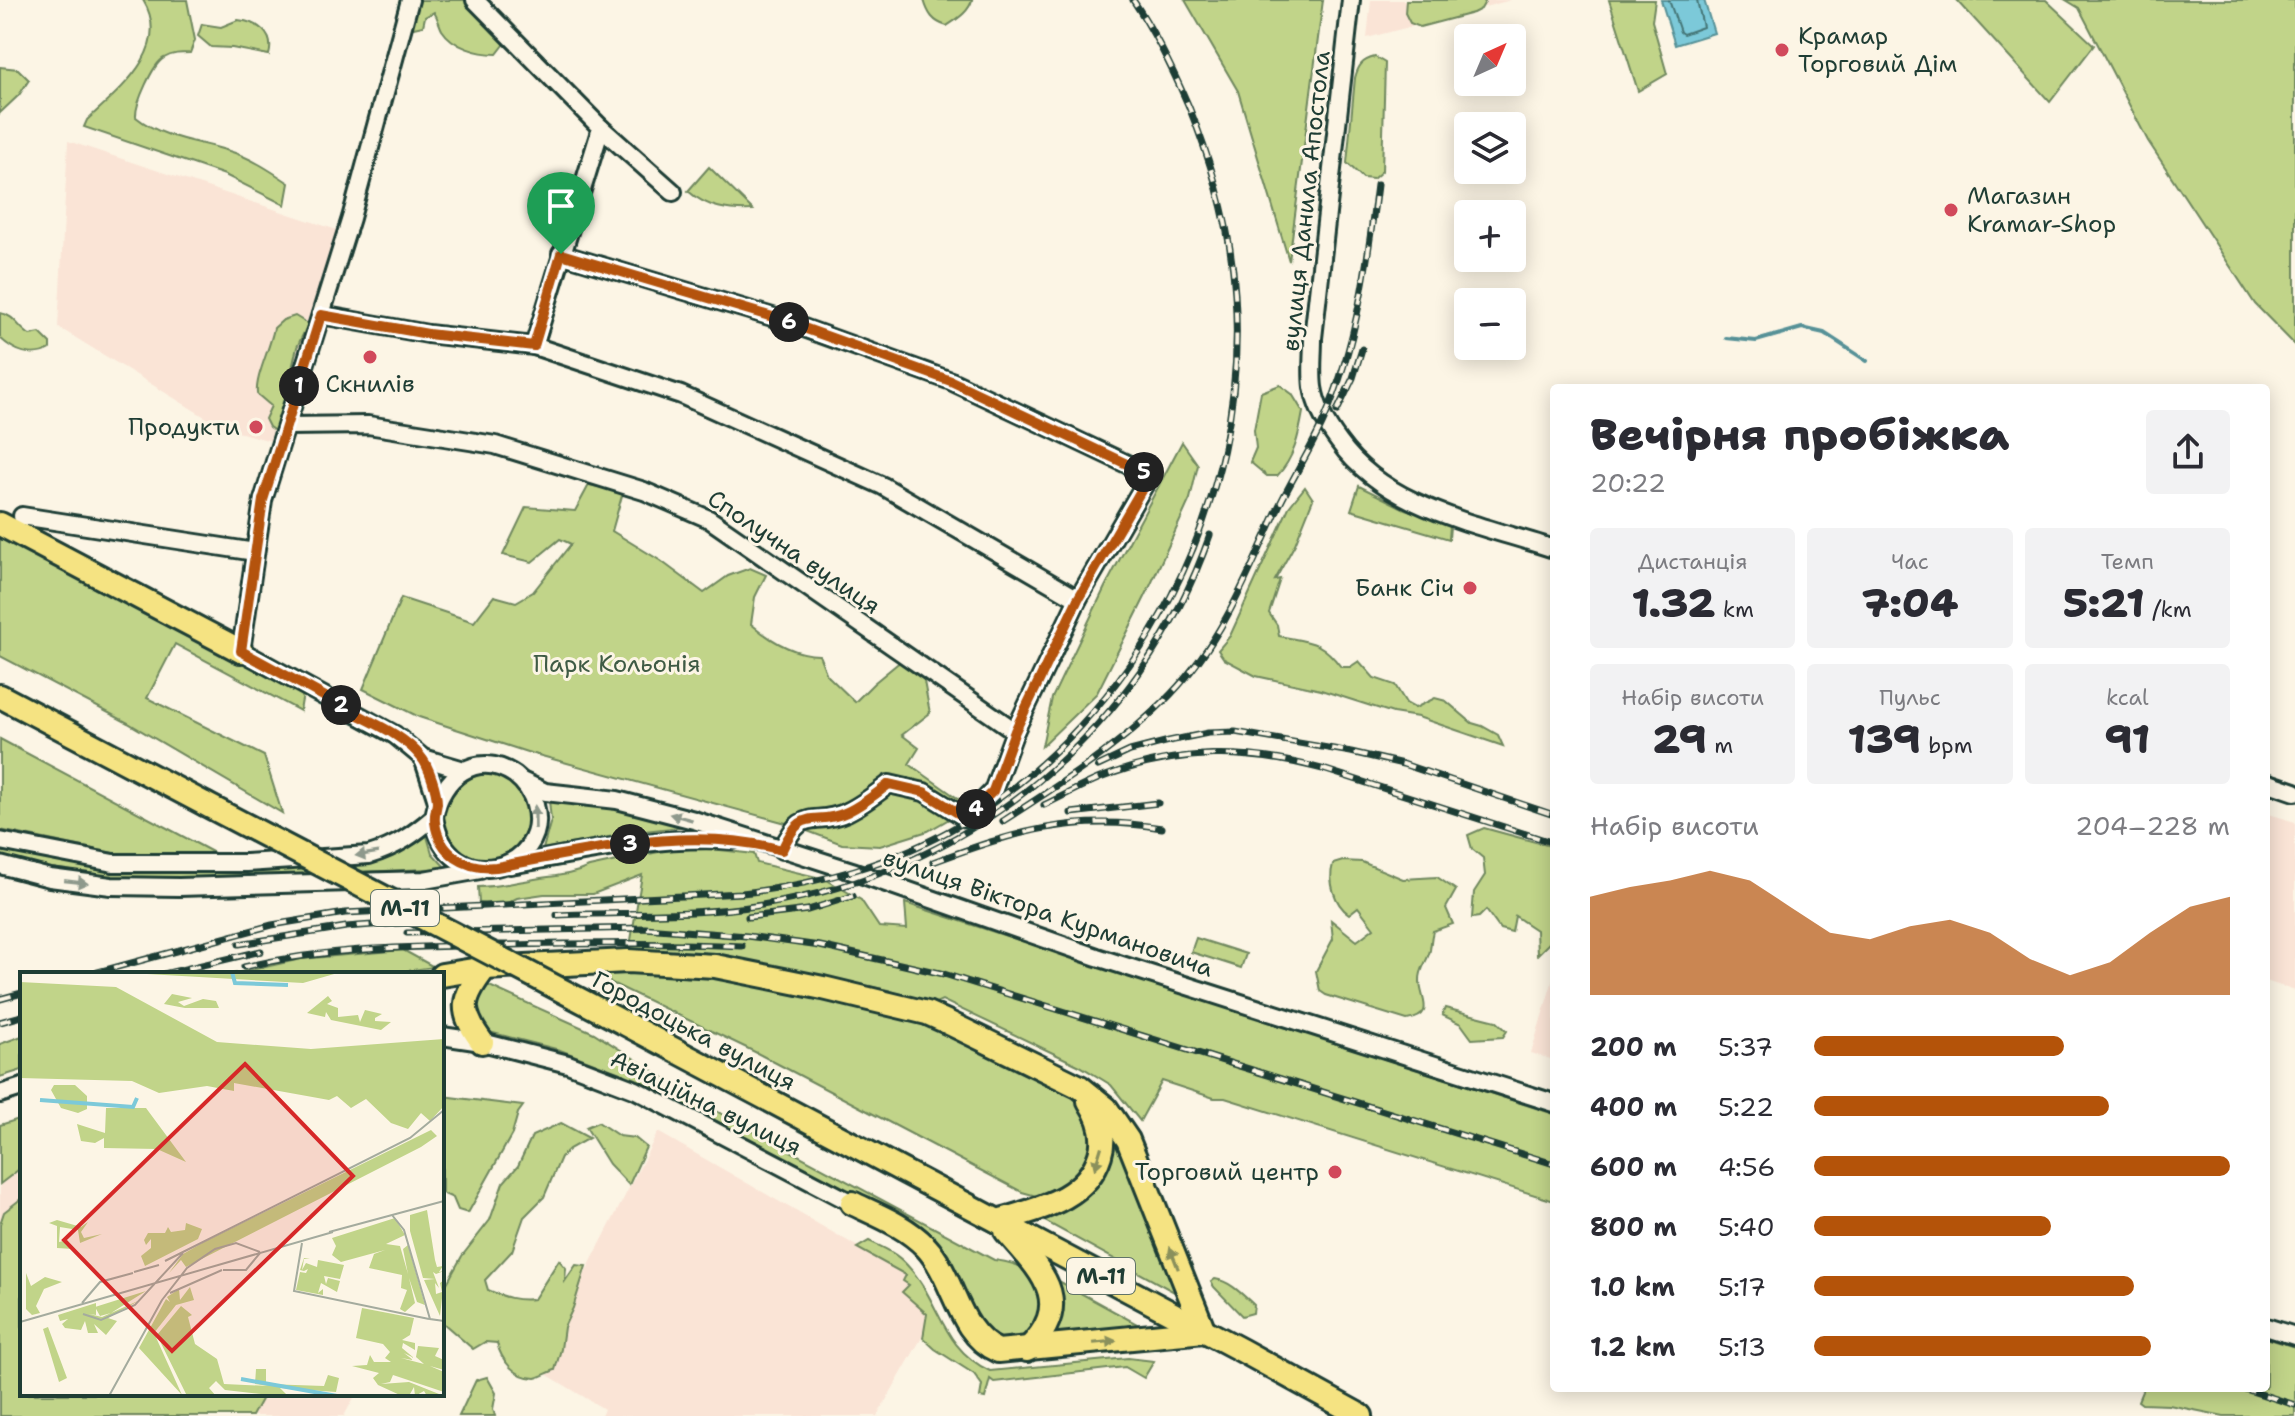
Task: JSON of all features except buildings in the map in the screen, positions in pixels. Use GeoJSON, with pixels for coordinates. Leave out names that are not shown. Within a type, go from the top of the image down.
{"type":"FeatureCollection","features":[{"type":"Feature","properties":{"kind":"main road"},"geometry":{"type":"LineString","coordinates":[[0,524],[241,651]]}},
{"type":"Feature","properties":{"kind":"main road","name":"Городоцька вулиця"},"geometry":{"type":"LineString","coordinates":[[0,696],[605,1013],[1361,1416]]}},
{"type":"Feature","properties":{"kind":"main road"},"geometry":{"type":"LineString","coordinates":[[444,975],[485,968],[628,961],[715,966],[927,1013],[1080,1087],[1106,1108],[1128,1140],[1204,1331],[998,1351],[978,1339],[926,1247],[903,1229],[852,1203]]}},
{"type":"Feature","properties":{"kind":"main road"},"geometry":{"type":"LineString","coordinates":[[482,1042],[470,1026],[464,1008],[469,988],[485,968]]}},
{"type":"Feature","properties":{"kind":"main road"},"geometry":{"type":"LineString","coordinates":[[1027,1350],[1046,1326],[1053,1299],[1040,1269],[998,1221],[1043,1208],[1067,1196],[1093,1174],[1102,1148],[1102,1133],[1100,1120],[1080,1087]]}},
{"type":"Feature","properties":{"kind":"street"},"geometry":{"type":"LineString","coordinates":[[410,0],[380,119],[263,500],[241,651],[395,735],[423,758],[464,770]]}},
{"type":"Feature","properties":{"kind":"street"},"geometry":{"type":"LineString","coordinates":[[475,0],[601,128],[673,192]]}},
{"type":"Feature","properties":{"kind":"street","name":"вулиця Данила Апостола"},"geometry":{"type":"LineString","coordinates":[[1351,0],[1313,338],[1313,386],[1318,407],[1329,429],[1352,461],[1380,485],[1410,502],[1550,548]]}},
{"type":"Feature","properties":{"kind":"street"},"geometry":{"type":"LineString","coordinates":[[534,346],[601,128]]}},
{"type":"Feature","properties":{"kind":"street"},"geometry":{"type":"LineString","coordinates":[[561,254],[776,318],[951,381],[1150,475],[1078,599],[1015,731],[993,791],[966,818],[924,792],[889,784],[845,813],[806,818],[791,830],[782,850]]}},
{"type":"Feature","properties":{"kind":"street"},"geometry":{"type":"LineString","coordinates":[[321,315],[428,334],[534,346],[681,395],[883,486],[1078,599]]}},
{"type":"Feature","properties":{"kind":"street","name":"Сполучна вулиця"},"geometry":{"type":"LineString","coordinates":[[288,426],[368,425],[495,445],[644,491],[709,519],[1015,731]]}},
{"type":"Feature","properties":{"kind":"street"},"geometry":{"type":"LineString","coordinates":[[22,516],[255,552]]}},
{"type":"Feature","properties":{"kind":"street"},"geometry":{"type":"LineString","coordinates":[[423,758],[436,809],[437,833],[443,847],[454,858],[483,869],[647,842],[704,839],[755,842]]}},
{"type":"Feature","properties":{"kind":"street"},"geometry":{"type":"LineString","coordinates":[[0,841],[113,863],[246,863],[369,855],[400,843],[436,809],[443,788],[464,770],[478,766],[497,767],[512,773],[524,782],[537,809],[533,839],[513,861],[424,880],[111,886],[50,878],[0,865]]}},
{"type":"Feature","properties":{"kind":"street","name":"вулиця Віктора Курмановича"},"geometry":{"type":"LineString","coordinates":[[524,782],[545,792],[617,800],[694,820],[886,882],[965,913],[1083,952],[1550,1102]]}},
{"type":"Feature","properties":{"kind":"street"},"geometry":{"type":"LineString","coordinates":[[2270,783],[2295,792]]}},
{"type":"Feature","properties":{"kind":"street","name":"Авіаційна вулиця"},"geometry":{"type":"LineString","coordinates":[[444,1036],[482,1042],[568,1064],[636,1090],[852,1203]]}},
{"type":"Feature","properties":{"kind":"street"},"geometry":{"type":"LineString","coordinates":[[0,1094],[20,1088]]}},
{"type":"Feature","properties":{"kind":"street"},"geometry":{"type":"LineString","coordinates":[[2270,1328],[2295,1336]]}},
{"type":"Feature","properties":{"kind":"shaded area"},"geometry":{"type":"Polygon","coordinates":[[[1371,0],[1511,0],[1367,38],[1371,0]]]}},
{"type":"Feature","properties":{"kind":"shaded area"},"geometry":{"type":"Polygon","coordinates":[[[68,141],[337,230],[275,442],[223,428],[58,327],[68,141]]]}},
{"type":"Feature","properties":{"kind":"shaded area"},"geometry":{"type":"Polygon","coordinates":[[[2270,814],[2295,822],[2295,991],[2270,982],[2270,814]]]}},
{"type":"Feature","properties":{"kind":"shaded area"},"geometry":{"type":"Polygon","coordinates":[[[1550,989],[1550,1059],[1531,1053],[1550,989]]]}},
{"type":"Feature","properties":{"kind":"shaded area"},"geometry":{"type":"Polygon","coordinates":[[[20,1119],[20,1396],[355,1396],[344,1416],[0,1416],[0,1125],[20,1119]]]}},
{"type":"Feature","properties":{"kind":"shaded area"},"geometry":{"type":"Polygon","coordinates":[[[658,1132],[907,1275],[904,1282],[914,1287],[933,1318],[877,1416],[601,1416],[604,1409],[536,1368],[658,1132]]]}},
{"type":"Feature","properties":{"kind":"green space"},"geometry":{"type":"Polygon","coordinates":[[[143,0],[187,0],[195,40],[190,53],[167,56],[155,68],[142,94],[136,117],[169,135],[237,154],[268,169],[289,183],[285,205],[225,175],[84,127],[87,120],[127,82],[147,52],[151,18],[143,0]]]}},
{"type":"Feature","properties":{"kind":"green space"},"geometry":{"type":"Polygon","coordinates":[[[408,0],[471,0],[504,34],[504,45],[497,54],[482,53],[459,45],[442,30],[434,12],[425,17],[423,26],[409,29],[408,0]]]}},
{"type":"Feature","properties":{"kind":"green space"},"geometry":{"type":"Polygon","coordinates":[[[924,0],[972,0],[965,12],[947,26],[932,17],[924,0]]]}},
{"type":"Feature","properties":{"kind":"green space"},"geometry":{"type":"Polygon","coordinates":[[[1185,0],[1323,0],[1289,261],[1238,91],[1185,0]]]}},
{"type":"Feature","properties":{"kind":"green space"},"geometry":{"type":"Polygon","coordinates":[[[1406,0],[1486,0],[1481,9],[1473,13],[1420,27],[1410,23],[1405,13],[1406,0]]]}},
{"type":"Feature","properties":{"kind":"green space"},"geometry":{"type":"Polygon","coordinates":[[[1609,0],[1655,0],[1652,21],[1667,74],[1638,91],[1609,0]]]}},
{"type":"Feature","properties":{"kind":"green space"},"geometry":{"type":"Polygon","coordinates":[[[1957,0],[2046,0],[2094,45],[2050,102],[1957,0]]]}},
{"type":"Feature","properties":{"kind":"green space"},"geometry":{"type":"Polygon","coordinates":[[[2066,0],[2295,0],[2295,345],[2255,304],[2148,141],[2079,8],[2066,0]]]}},
{"type":"Feature","properties":{"kind":"green space"},"geometry":{"type":"Polygon","coordinates":[[[238,20],[252,23],[263,30],[270,41],[269,55],[211,47],[198,36],[202,24],[221,27],[238,20]]]}},
{"type":"Feature","properties":{"kind":"green space"},"geometry":{"type":"Polygon","coordinates":[[[1375,57],[1385,63],[1382,171],[1373,179],[1363,178],[1347,163],[1355,78],[1361,64],[1375,57]]]}},
{"type":"Feature","properties":{"kind":"green space"},"geometry":{"type":"Polygon","coordinates":[[[0,67],[18,69],[29,80],[0,113],[0,67]]]}},
{"type":"Feature","properties":{"kind":"green space"},"geometry":{"type":"Polygon","coordinates":[[[709,167],[753,210],[719,207],[688,191],[709,167]]]}},
{"type":"Feature","properties":{"kind":"green space"},"geometry":{"type":"Polygon","coordinates":[[[0,313],[9,316],[30,335],[40,333],[50,343],[50,349],[30,353],[5,343],[0,338],[0,313]]]}},
{"type":"Feature","properties":{"kind":"green space"},"geometry":{"type":"Polygon","coordinates":[[[295,316],[308,324],[297,347],[275,431],[265,419],[271,406],[257,394],[258,379],[274,328],[283,320],[295,316]]]}},
{"type":"Feature","properties":{"kind":"green space"},"geometry":{"type":"Polygon","coordinates":[[[1280,385],[1292,394],[1303,412],[1288,462],[1277,476],[1267,476],[1250,462],[1256,448],[1254,430],[1261,392],[1280,385]]]}},
{"type":"Feature","properties":{"kind":"green space"},"geometry":{"type":"Polygon","coordinates":[[[1182,442],[1198,465],[1190,499],[1146,595],[1097,693],[1042,746],[1052,698],[1105,587],[1182,442]]]}},
{"type":"Feature","properties":{"kind":"green space","name":"Парк Кольонія"},"geometry":{"type":"Polygon","coordinates":[[[589,485],[623,492],[612,531],[661,561],[704,593],[728,576],[750,568],[766,575],[755,597],[751,624],[782,646],[819,655],[827,675],[855,702],[902,660],[923,676],[930,713],[902,735],[919,748],[909,764],[970,807],[928,831],[880,846],[842,844],[786,823],[527,752],[419,717],[363,689],[401,598],[474,622],[494,596],[516,602],[533,592],[571,544],[560,539],[532,562],[503,555],[526,507],[575,511],[589,485]]]}},
{"type":"Feature","properties":{"kind":"green space"},"geometry":{"type":"Polygon","coordinates":[[[1359,486],[1405,509],[1447,522],[1450,526],[1449,539],[1351,510],[1359,486]]]}},
{"type":"Feature","properties":{"kind":"green space"},"geometry":{"type":"Polygon","coordinates":[[[1305,487],[1313,499],[1295,544],[1275,580],[1280,579],[1269,613],[1277,625],[1279,636],[1321,647],[1341,667],[1350,667],[1359,661],[1374,678],[1395,685],[1406,703],[1415,708],[1435,698],[1446,701],[1472,723],[1498,735],[1503,746],[1418,717],[1256,676],[1224,659],[1218,650],[1230,636],[1289,507],[1305,487]]]}},
{"type":"Feature","properties":{"kind":"green space"},"geometry":{"type":"Polygon","coordinates":[[[0,533],[303,694],[300,711],[175,644],[147,698],[264,756],[282,813],[128,723],[0,656],[0,533]]]}},
{"type":"Feature","properties":{"kind":"green space"},"geometry":{"type":"Polygon","coordinates":[[[0,739],[216,854],[113,853],[0,830],[0,739]]]}},
{"type":"Feature","properties":{"kind":"green space"},"geometry":{"type":"Polygon","coordinates":[[[486,773],[503,777],[517,786],[526,800],[530,817],[526,834],[517,848],[503,857],[486,861],[469,857],[455,848],[446,834],[442,817],[446,800],[455,786],[469,777],[486,773]]]}},
{"type":"Feature","properties":{"kind":"green space"},"geometry":{"type":"Polygon","coordinates":[[[549,800],[594,801],[689,826],[543,849],[551,820],[549,800]]]}},
{"type":"Feature","properties":{"kind":"green space"},"geometry":{"type":"Polygon","coordinates":[[[1484,828],[1550,846],[1550,942],[1537,955],[1536,930],[1515,916],[1512,932],[1500,929],[1486,910],[1479,917],[1472,918],[1474,892],[1485,875],[1483,858],[1472,849],[1468,835],[1484,828]]]}},
{"type":"Feature","properties":{"kind":"green space"},"geometry":{"type":"Polygon","coordinates":[[[426,833],[432,853],[446,868],[262,877],[112,877],[0,856],[0,848],[112,870],[260,869],[384,860],[414,844],[426,833]]]}},
{"type":"Feature","properties":{"kind":"green space"},"geometry":{"type":"Polygon","coordinates":[[[686,846],[754,854],[757,863],[825,879],[861,900],[879,927],[907,929],[905,903],[1550,1113],[1550,1200],[1162,1081],[1140,1121],[1111,1085],[1080,1066],[942,1000],[931,1005],[888,990],[715,956],[629,952],[642,875],[593,894],[544,894],[517,898],[499,907],[479,903],[478,887],[567,874],[686,846]]]}},
{"type":"Feature","properties":{"kind":"green space"},"geometry":{"type":"Polygon","coordinates":[[[1362,862],[1403,879],[1437,877],[1456,890],[1446,908],[1453,924],[1433,931],[1429,954],[1420,977],[1425,1005],[1422,1014],[1416,1018],[1407,1020],[1320,991],[1316,971],[1333,939],[1331,920],[1357,941],[1374,928],[1358,907],[1349,914],[1336,898],[1332,885],[1333,864],[1362,862]]]}},
{"type":"Feature","properties":{"kind":"green space"},"geometry":{"type":"Polygon","coordinates":[[[1196,938],[1246,954],[1241,968],[1191,952],[1196,938]]]}},
{"type":"Feature","properties":{"kind":"green space"},"geometry":{"type":"Polygon","coordinates":[[[403,950],[434,967],[399,972],[242,972],[301,959],[403,950]]]}},
{"type":"Feature","properties":{"kind":"green space"},"geometry":{"type":"Polygon","coordinates":[[[667,972],[740,979],[921,1020],[1073,1092],[1082,1100],[1096,1142],[1078,1181],[1040,1197],[1022,1192],[755,1052],[591,973],[667,972]]]}},
{"type":"Feature","properties":{"kind":"green space"},"geometry":{"type":"Polygon","coordinates":[[[485,984],[594,1033],[716,1111],[994,1260],[1024,1269],[1035,1280],[1046,1309],[1027,1333],[1012,1341],[1003,1341],[983,1332],[923,1230],[636,1079],[560,1050],[489,1032],[475,1015],[477,994],[485,984]]]}},
{"type":"Feature","properties":{"kind":"green space"},"geometry":{"type":"Polygon","coordinates":[[[1445,1008],[1496,1021],[1507,1031],[1503,1037],[1472,1039],[1461,1024],[1442,1015],[1445,1008]]]}},
{"type":"Feature","properties":{"kind":"green space"},"geometry":{"type":"Polygon","coordinates":[[[20,1037],[20,1071],[0,1077],[0,1044],[20,1037]]]}},
{"type":"Feature","properties":{"kind":"green space"},"geometry":{"type":"Polygon","coordinates":[[[444,1096],[523,1106],[512,1134],[468,1213],[458,1210],[453,1198],[444,1194],[444,1096]]]}},
{"type":"Feature","properties":{"kind":"green space"},"geometry":{"type":"Polygon","coordinates":[[[20,1119],[20,1169],[0,1184],[0,1125],[20,1119]]]}},
{"type":"Feature","properties":{"kind":"green space"},"geometry":{"type":"Polygon","coordinates":[[[598,1122],[619,1136],[635,1138],[646,1147],[629,1185],[609,1164],[586,1127],[598,1122]]]}},
{"type":"Feature","properties":{"kind":"green space"},"geometry":{"type":"Polygon","coordinates":[[[561,1123],[589,1138],[561,1157],[544,1197],[524,1217],[512,1251],[485,1280],[488,1290],[516,1299],[534,1299],[559,1260],[566,1268],[565,1281],[576,1265],[586,1266],[564,1327],[555,1370],[535,1378],[521,1375],[510,1367],[497,1343],[485,1342],[473,1349],[444,1324],[444,1288],[462,1256],[490,1220],[503,1183],[518,1166],[532,1136],[561,1123]]]}},
{"type":"Feature","properties":{"kind":"green space"},"geometry":{"type":"Polygon","coordinates":[[[1113,1126],[1178,1294],[1041,1219],[1057,1209],[1113,1126]]]}},
{"type":"Feature","properties":{"kind":"green space"},"geometry":{"type":"Polygon","coordinates":[[[20,1200],[20,1396],[263,1396],[252,1416],[0,1416],[0,1224],[4,1212],[20,1200]]]}},
{"type":"Feature","properties":{"kind":"green space"},"geometry":{"type":"Polygon","coordinates":[[[869,1241],[893,1253],[906,1264],[918,1278],[961,1350],[990,1371],[1128,1358],[1154,1361],[1144,1378],[1125,1367],[994,1382],[990,1379],[985,1398],[980,1397],[982,1385],[974,1374],[923,1338],[927,1314],[902,1292],[909,1285],[903,1281],[906,1275],[857,1248],[869,1241]]]}},
{"type":"Feature","properties":{"kind":"green space"},"geometry":{"type":"Polygon","coordinates":[[[1055,1279],[1148,1330],[1047,1338],[1062,1306],[1055,1279]]]}},
{"type":"Feature","properties":{"kind":"green space"},"geometry":{"type":"Polygon","coordinates":[[[1215,1279],[1231,1285],[1254,1305],[1253,1313],[1242,1316],[1214,1287],[1211,1282],[1215,1279]]]}},
{"type":"Feature","properties":{"kind":"green space"},"geometry":{"type":"Polygon","coordinates":[[[2270,1339],[2295,1347],[2295,1416],[2224,1416],[2138,1401],[2142,1392],[2270,1392],[2270,1339]]]}},
{"type":"Feature","properties":{"kind":"green space"},"geometry":{"type":"Polygon","coordinates":[[[487,1377],[496,1393],[495,1416],[459,1416],[476,1380],[487,1377]]]}},
{"type":"Feature","properties":{"kind":"water"},"geometry":{"type":"Polygon","coordinates":[[[1661,0],[1704,0],[1714,33],[1675,45],[1661,0]]]}},
{"type":"Feature","properties":{"kind":"waterway"},"geometry":{"type":"LineString","coordinates":[[1726,338],[1756,341],[1802,328],[1824,333],[1867,361]]}},
{"type":"Feature","properties":{"kind":"railway"},"geometry":{"type":"LineString","coordinates":[[98,972],[272,925],[345,913],[742,893],[826,878],[908,851],[959,825],[1023,779],[1081,725],[1130,664],[1170,597],[1202,525],[1224,450],[1235,372],[1233,270],[1220,198],[1189,107],[1149,25],[1133,0]]}},
{"type":"Feature","properties":{"kind":"railway"},"geometry":{"type":"LineString","coordinates":[[1003,821],[1133,730],[1189,673],[1220,628],[1284,495],[1319,431],[1335,391],[1359,304],[1377,185]]}},
{"type":"Feature","properties":{"kind":"railway"},"geometry":{"type":"LineString","coordinates":[[1337,411],[1353,378],[1362,349]]}},
{"type":"Feature","properties":{"kind":"railway"},"geometry":{"type":"LineString","coordinates":[[557,915],[685,912],[762,905],[838,888],[909,861],[976,826],[1037,782],[1092,730],[1140,672],[1179,606],[1210,535]]}},
{"type":"Feature","properties":{"kind":"railway"},"geometry":{"type":"LineString","coordinates":[[1098,766],[1130,751],[1169,741],[1208,733],[1235,732],[1403,764],[1550,814]]}},
{"type":"Feature","properties":{"kind":"railway"},"geometry":{"type":"LineString","coordinates":[[1044,805],[1100,778],[1129,768],[1185,756],[1240,755],[1326,770],[1550,842]]}},
{"type":"Feature","properties":{"kind":"railway"},"geometry":{"type":"LineString","coordinates":[[1071,813],[1158,803]]}},
{"type":"Feature","properties":{"kind":"railway"},"geometry":{"type":"LineString","coordinates":[[933,862],[1045,828],[1101,823],[1162,828]]}},
{"type":"Feature","properties":{"kind":"railway"},"geometry":{"type":"LineString","coordinates":[[748,917],[808,910],[853,896]]}},
{"type":"Feature","properties":{"kind":"railway"},"geometry":{"type":"LineString","coordinates":[[239,944],[346,927],[425,921]]}},
{"type":"Feature","properties":{"kind":"railway"},"geometry":{"type":"LineString","coordinates":[[407,933],[645,928],[747,936],[820,946],[944,974],[1550,1163]]}},
{"type":"Feature","properties":{"kind":"railway"},"geometry":{"type":"LineString","coordinates":[[244,967],[308,955],[402,948],[620,944],[742,946]]}},
{"type":"Feature","properties":{"kind":"railway"},"geometry":{"type":"LineString","coordinates":[[172,972],[261,951]]}},
{"type":"Feature","properties":{"kind":"railway"},"geometry":{"type":"LineString","coordinates":[[0,999],[20,994]]}},
{"type":"Feature","properties":{"kind":"railway"},"geometry":{"type":"LineString","coordinates":[[0,1022],[20,1017]]}},
{"type":"Feature","properties":{"kind":"railway"},"geometry":{"type":"LineString","coordinates":[[2254,1392],[2295,1405]]}},
{"type":"Feature","properties":{"kind":"place","name":"Крамар Торговий Дім"},"geometry":{"type":"Point","coordinates":[1782,50]}},
{"type":"Feature","properties":{"kind":"place","name":"Магазин Kramar-Shop"},"geometry":{"type":"Point","coordinates":[1951,210]}},
{"type":"Feature","properties":{"kind":"place","name":"Скнилів"},"geometry":{"type":"Point","coordinates":[370,357]}},
{"type":"Feature","properties":{"kind":"place","name":"Продукти"},"geometry":{"type":"Point","coordinates":[256,427]}},
{"type":"Feature","properties":{"kind":"place","name":"Банк Січ"},"geometry":{"type":"Point","coordinates":[1470,588]}},
{"type":"Feature","properties":{"kind":"place","name":"Торговий центр"},"geometry":{"type":"Point","coordinates":[1335,1172]}},
{"type":"Feature","properties":{"kind":"route"},"geometry":{"type":"LineString","coordinates":[[561,254],[776,318],[951,381],[1150,475],[1078,599],[1015,731],[993,791],[966,818],[924,792],[889,784],[845,813],[806,818],[791,830],[782,850],[755,842],[704,839],[647,842],[483,869],[454,858],[443,847],[434,817],[437,801],[423,758],[395,735],[241,651],[263,500],[321,315],[428,334],[534,346],[561,254]]}}]}
